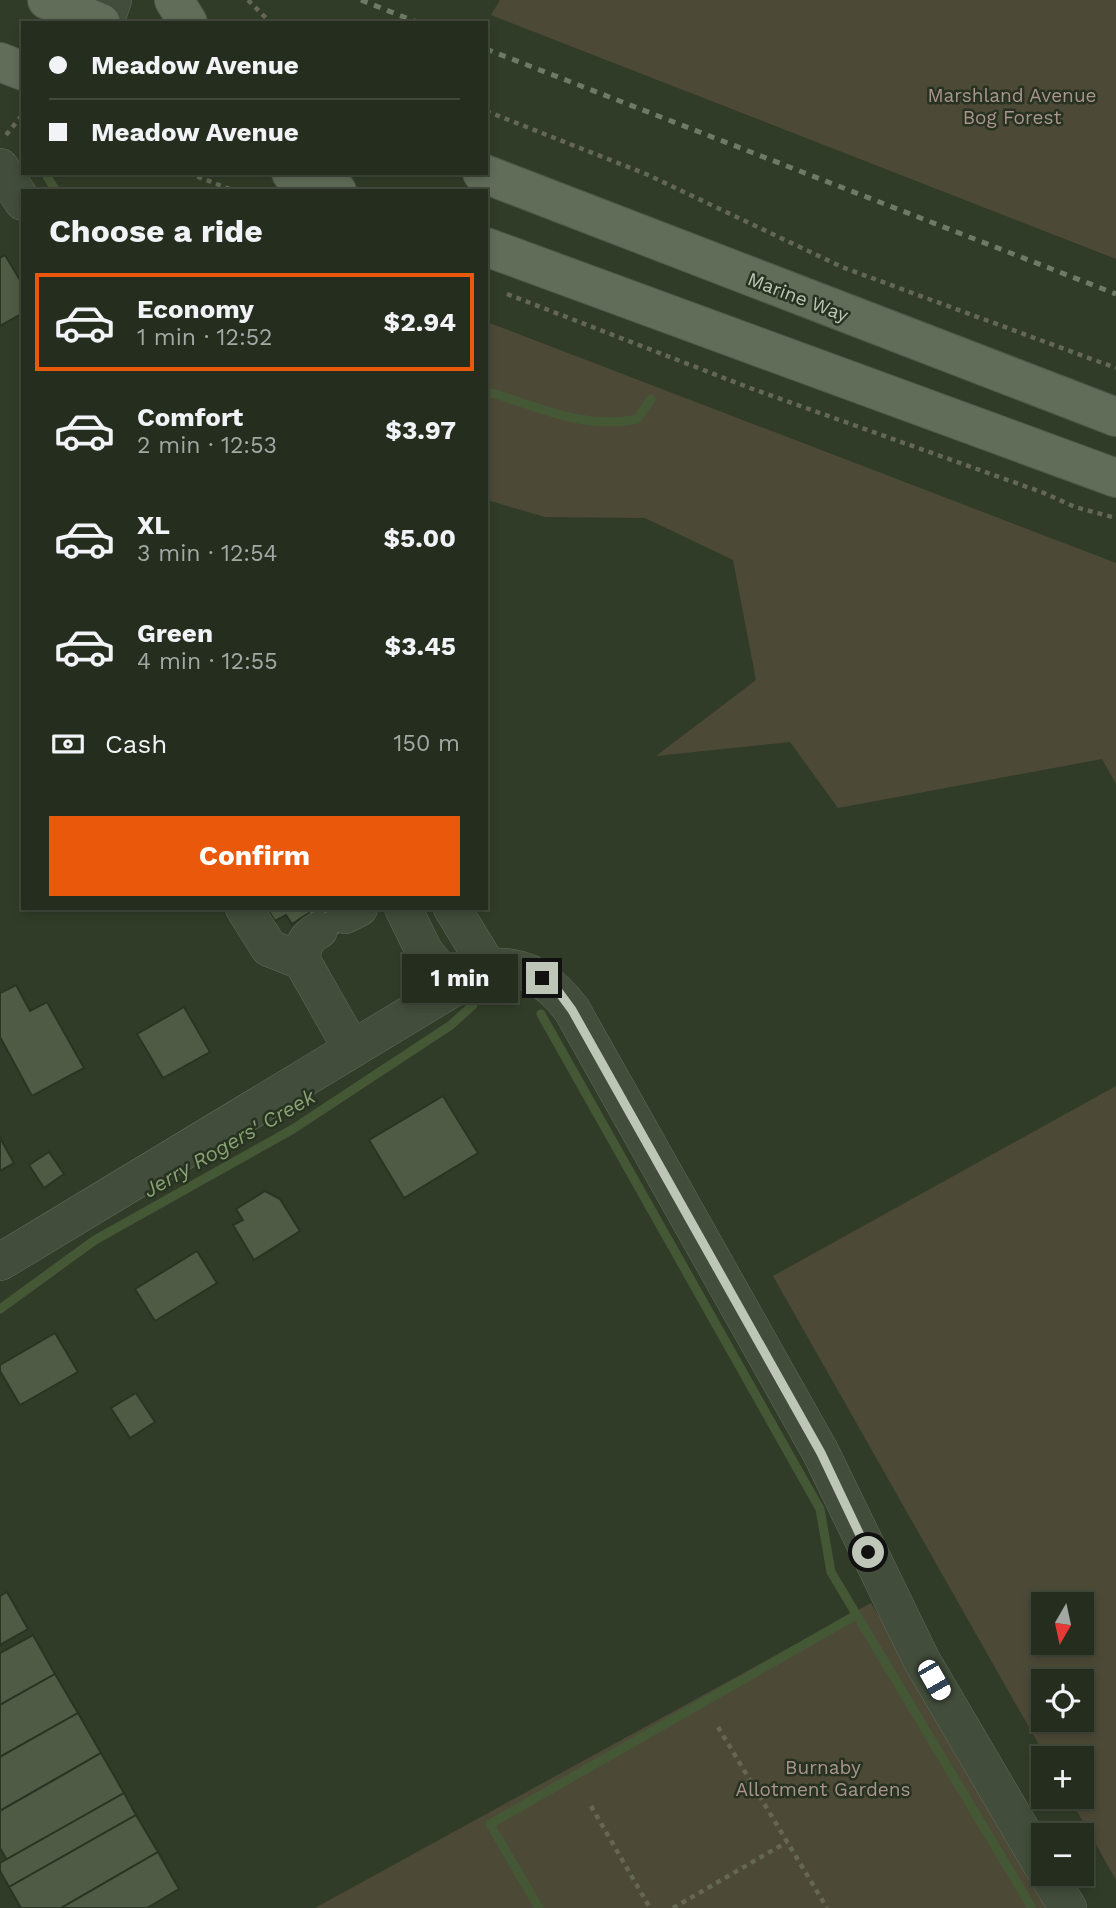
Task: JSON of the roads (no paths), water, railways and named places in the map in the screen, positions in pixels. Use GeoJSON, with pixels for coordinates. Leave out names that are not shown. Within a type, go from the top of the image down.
{"type":"FeatureCollection","features":[{"type":"Feature","properties":{"kind":"main road"},"geometry":{"type":"LineString","coordinates":[[47,0],[98,21]]}},
{"type":"Feature","properties":{"kind":"main road"},"geometry":{"type":"LineString","coordinates":[[174,0],[187,21]]}},
{"type":"Feature","properties":{"kind":"main road"},"geometry":{"type":"LineString","coordinates":[[0,62],[21,70]]}},
{"type":"Feature","properties":{"kind":"main road"},"geometry":{"type":"LineString","coordinates":[[296,175],[332,189]]}},
{"type":"Feature","properties":{"kind":"main road","name":"Marine Way"},"geometry":{"type":"LineString","coordinates":[[487,175],[689,256],[1116,417]]}},
{"type":"Feature","properties":{"kind":"main road"},"geometry":{"type":"LineString","coordinates":[[488,248],[1116,478]]}},
{"type":"Feature","properties":{"kind":"street"},"geometry":{"type":"LineString","coordinates":[[104,21],[113,0]]}},
{"type":"Feature","properties":{"kind":"street"},"geometry":{"type":"LineString","coordinates":[[0,167],[21,199]]}},
{"type":"Feature","properties":{"kind":"street"},"geometry":{"type":"LineString","coordinates":[[245,910],[269,948],[302,961]]}},
{"type":"Feature","properties":{"kind":"street"},"geometry":{"type":"LineString","coordinates":[[405,910],[424,951],[453,988]]}},
{"type":"Feature","properties":{"kind":"street"},"geometry":{"type":"LineString","coordinates":[[453,910],[488,967]]}},
{"type":"Feature","properties":{"kind":"street"},"geometry":{"type":"LineString","coordinates":[[341,918],[308,937],[302,948],[302,961],[352,1049]]}},
{"type":"Feature","properties":{"kind":"street"},"geometry":{"type":"LineString","coordinates":[[0,1262],[488,967],[523,970],[542,978],[558,991],[572,1010],[821,1453],[921,1659],[1031,1847]]}},
{"type":"Feature","properties":{"kind":"street"},"geometry":{"type":"LineString","coordinates":[[1054,1886],[1068,1908]]}},
{"type":"Feature","properties":{"kind":"waterway","name":"Jerry Rogers' Creek"},"geometry":{"type":"LineString","coordinates":[[46,175],[55,189]]}},
{"type":"Feature","properties":{"kind":"waterway"},"geometry":{"type":"LineString","coordinates":[[488,394],[493,393],[564,416],[600,422],[637,419],[651,399]]}},
{"type":"Feature","properties":{"kind":"waterway","name":"Jerry Rogers' Creek"},"geometry":{"type":"LineString","coordinates":[[0,1309],[95,1240],[293,1129],[451,1025],[473,1005]]}},
{"type":"Feature","properties":{"kind":"waterway"},"geometry":{"type":"LineString","coordinates":[[541,1014],[820,1509],[831,1572],[1032,1908]]}},
{"type":"Feature","properties":{"kind":"waterway"},"geometry":{"type":"LineString","coordinates":[[539,1908],[490,1824],[856,1615]]}},
{"type":"Feature","properties":{"kind":"railway"},"geometry":{"type":"LineString","coordinates":[[361,0],[414,21]]}},
{"type":"Feature","properties":{"kind":"railway"},"geometry":{"type":"LineString","coordinates":[[488,50],[1116,294]]}},
{"type":"Feature","properties":{"kind":"park label","name":"Marshland Avenue Bog Forest"},"geometry":{"type":"Point","coordinates":[1012,106]}},
{"type":"Feature","properties":{"kind":"park label","name":"Burnaby Allotment Gardens"},"geometry":{"type":"Point","coordinates":[823,1778]}}]}
